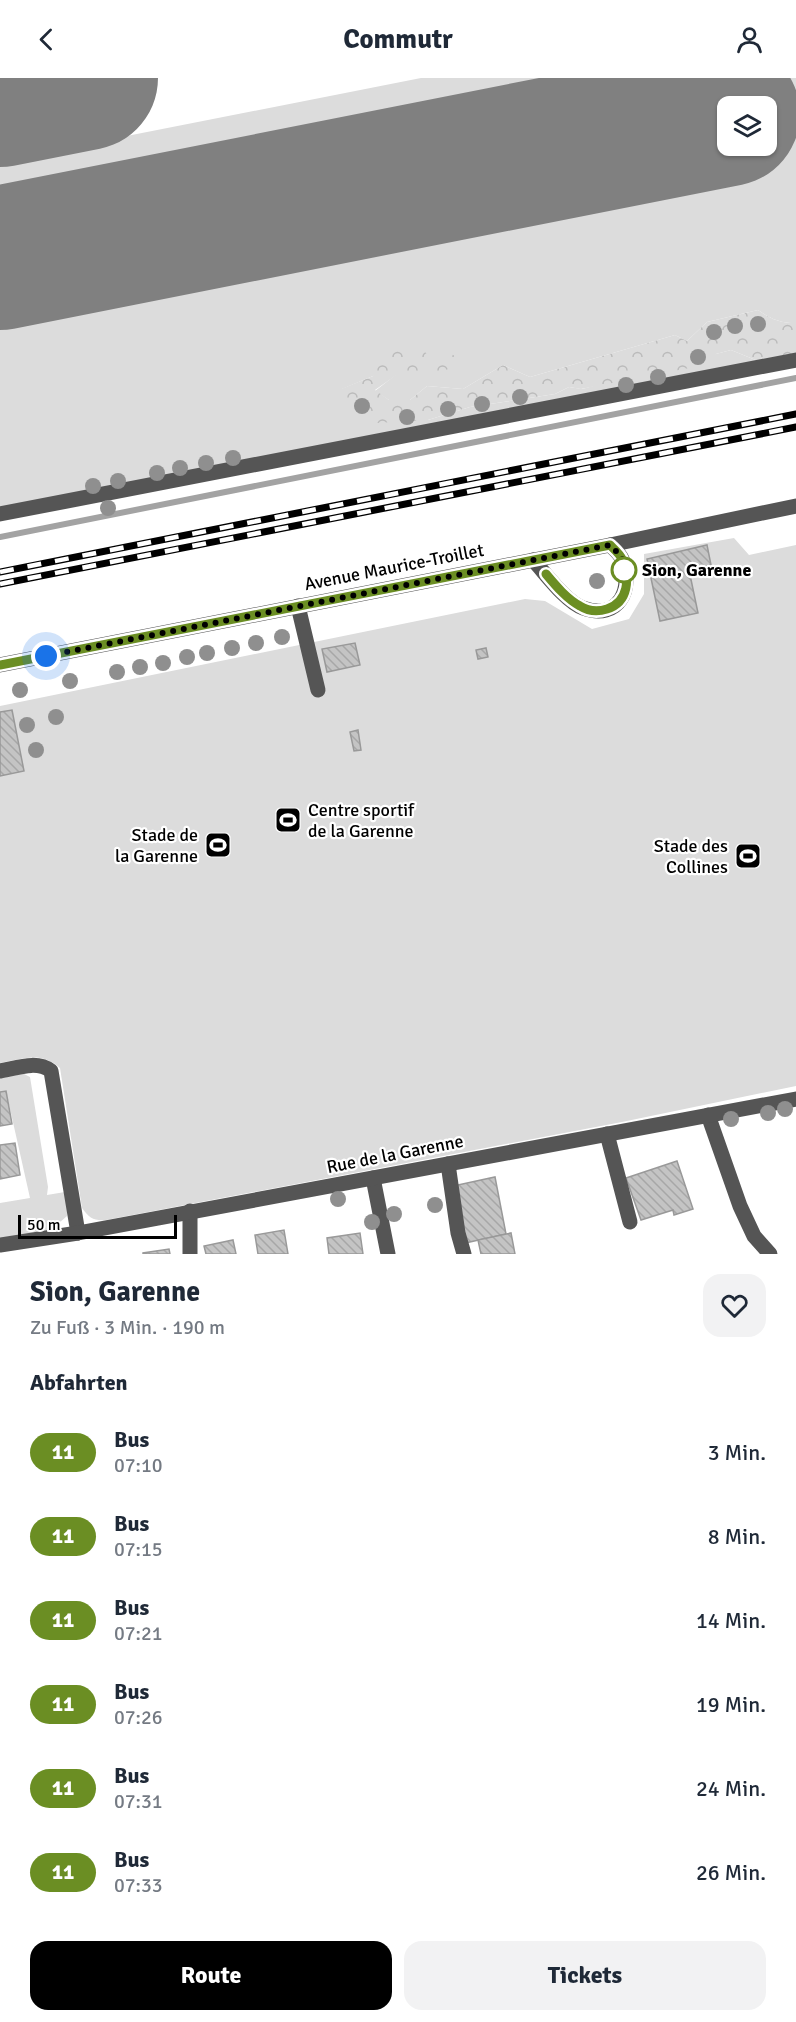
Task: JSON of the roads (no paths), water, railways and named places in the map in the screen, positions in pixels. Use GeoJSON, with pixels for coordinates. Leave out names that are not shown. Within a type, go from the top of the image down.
{"type":"FeatureCollection","features":[{"type":"Feature","properties":{"kind":"street"},"geometry":{"type":"LineString","coordinates":[[0,514],[796,360]]}},
{"type":"Feature","properties":{"kind":"street","name":"Avenue Maurice-Troillet"},"geometry":{"type":"LineString","coordinates":[[0,665],[610,545],[796,506]]}},
{"type":"Feature","properties":{"kind":"street"},"geometry":{"type":"LineString","coordinates":[[533,560],[559,589],[581,608],[599,612],[616,606],[626,593],[622,557],[610,545]]}},
{"type":"Feature","properties":{"kind":"street"},"geometry":{"type":"LineString","coordinates":[[298,606],[318,690]]}},
{"type":"Feature","properties":{"kind":"street"},"geometry":{"type":"LineString","coordinates":[[0,1071],[35,1065],[44,1066],[51,1071],[78,1233]]}},
{"type":"Feature","properties":{"kind":"street","name":"Rue de la Garenne"},"geometry":{"type":"LineString","coordinates":[[0,1245],[78,1233],[796,1099]]}},
{"type":"Feature","properties":{"kind":"street"},"geometry":{"type":"LineString","coordinates":[[708,1115],[740,1206],[754,1236],[770,1254]]}},
{"type":"Feature","properties":{"kind":"street"},"geometry":{"type":"LineString","coordinates":[[607,1134],[630,1222]]}},
{"type":"Feature","properties":{"kind":"street"},"geometry":{"type":"LineString","coordinates":[[448,1164],[458,1233],[464,1254]]}},
{"type":"Feature","properties":{"kind":"street"},"geometry":{"type":"LineString","coordinates":[[373,1178],[388,1254]]}},
{"type":"Feature","properties":{"kind":"street"},"geometry":{"type":"LineString","coordinates":[[189,1211],[190,1254]]}},
{"type":"Feature","properties":{"kind":"waterway"},"geometry":{"type":"LineString","coordinates":[[0,537],[796,378]]}},
{"type":"Feature","properties":{"kind":"railway"},"geometry":{"type":"LineString","coordinates":[[0,572],[796,414]]}},
{"type":"Feature","properties":{"kind":"railway"},"geometry":{"type":"LineString","coordinates":[[0,584],[796,427]]}},
{"type":"Feature","properties":{"kind":"place","name":"Sion, Garenne"},"geometry":{"type":"Point","coordinates":[624,570]}},
{"type":"Feature","properties":{"kind":"place","name":"Centre sportif de la Garenne"},"geometry":{"type":"Point","coordinates":[288,820]}},
{"type":"Feature","properties":{"kind":"place","name":"Stade de la Garenne"},"geometry":{"type":"Point","coordinates":[218,845]}},
{"type":"Feature","properties":{"kind":"place","name":"Stade des Collines"},"geometry":{"type":"Point","coordinates":[748,856]}}]}
